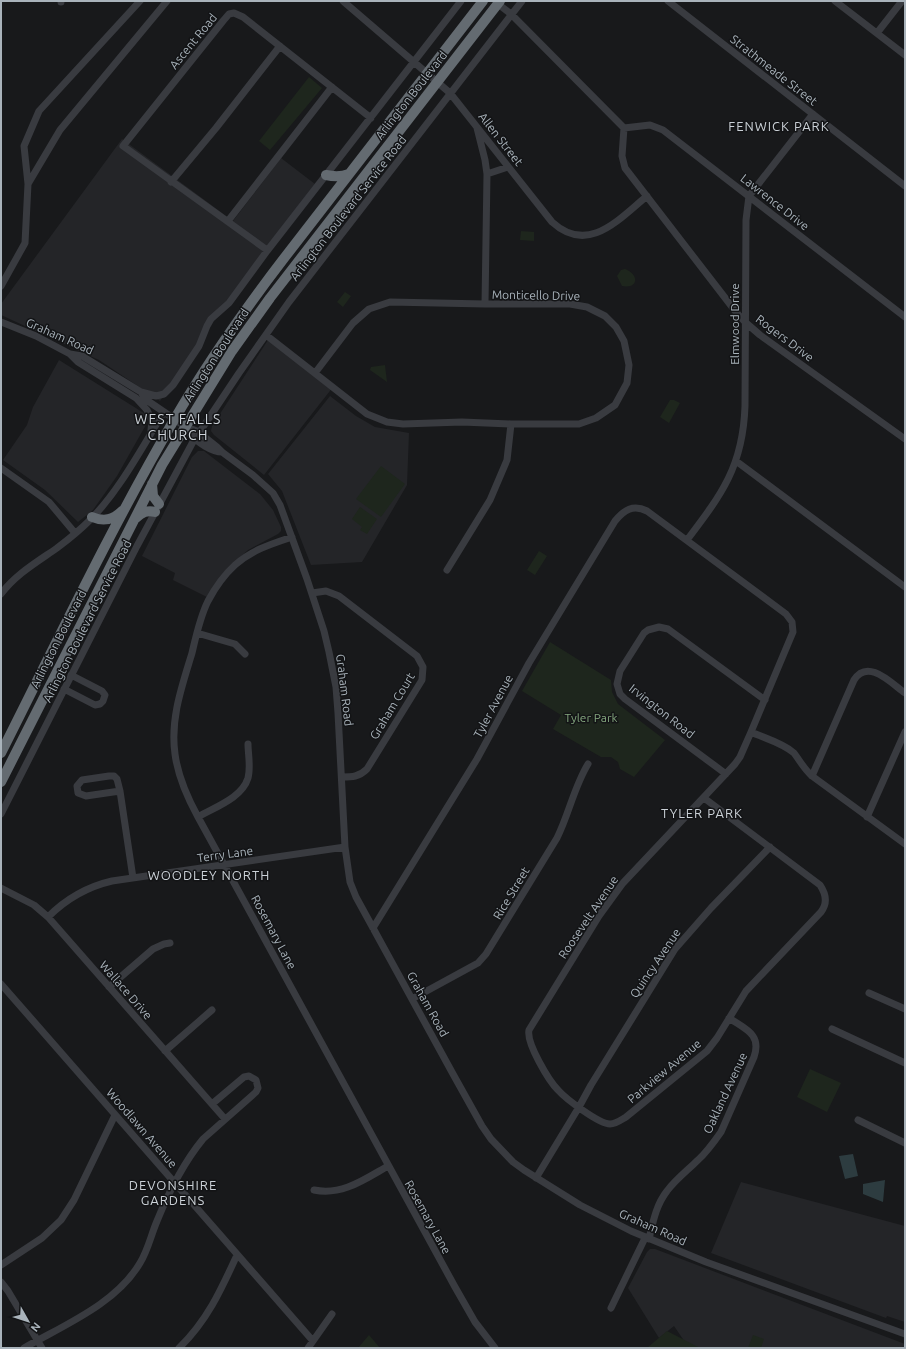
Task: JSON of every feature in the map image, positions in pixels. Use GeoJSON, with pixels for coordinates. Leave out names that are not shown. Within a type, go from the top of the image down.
{"type":"FeatureCollection","features":[{"type":"Feature","properties":{"kind":"highway","name":"Arlington Boulevard"},"geometry":{"type":"LineString","coordinates":[[1,753],[75,604],[127,504],[174,419],[212,358],[238,320],[332,196],[483,1]]}},
{"type":"Feature","properties":{"kind":"highway","name":"Arlington Boulevard"},"geometry":{"type":"LineString","coordinates":[[1,782],[152,484],[232,351],[270,298],[499,2]]}},
{"type":"Feature","properties":{"kind":"highway"},"geometry":{"type":"LineString","coordinates":[[326,175],[341,177],[349,174]]}},
{"type":"Feature","properties":{"kind":"highway"},"geometry":{"type":"LineString","coordinates":[[326,175],[331,184],[332,196]]}},
{"type":"Feature","properties":{"kind":"highway"},"geometry":{"type":"LineString","coordinates":[[132,523],[144,512],[157,508],[153,496],[152,484]]}},
{"type":"Feature","properties":{"kind":"highway"},"geometry":{"type":"LineString","coordinates":[[92,518],[103,520],[113,518],[118,515],[127,504]]}},
{"type":"Feature","properties":{"kind":"street"},"geometry":{"type":"LineString","coordinates":[[1,286],[25,243],[28,184],[24,146],[39,112],[140,1]]}},
{"type":"Feature","properties":{"kind":"street"},"geometry":{"type":"LineString","coordinates":[[28,184],[60,130],[167,1]]}},
{"type":"Feature","properties":{"kind":"street","name":"Allen Street"},"geometry":{"type":"LineString","coordinates":[[343,1],[450,93],[558,228],[570,234],[587,236],[602,232],[647,196]]}},
{"type":"Feature","properties":{"kind":"street"},"geometry":{"type":"LineString","coordinates":[[141,392],[156,396],[164,394],[174,385],[199,346],[211,319],[228,303],[267,250],[461,1]]}},
{"type":"Feature","properties":{"kind":"street","name":"Arlington Boulevard Service Road"},"geometry":{"type":"LineString","coordinates":[[1,814],[157,508],[197,436],[266,335],[311,273],[522,1]]}},
{"type":"Feature","properties":{"kind":"street","name":"Strathmeade Street"},"geometry":{"type":"LineString","coordinates":[[668,1],[905,186]]}},
{"type":"Feature","properties":{"kind":"street"},"geometry":{"type":"LineString","coordinates":[[836,1],[905,55]]}},
{"type":"Feature","properties":{"kind":"street"},"geometry":{"type":"LineString","coordinates":[[876,33],[902,1]]}},
{"type":"Feature","properties":{"kind":"street"},"geometry":{"type":"LineString","coordinates":[[499,2],[624,128]]}},
{"type":"Feature","properties":{"kind":"street","name":"Ascent Road"},"geometry":{"type":"LineString","coordinates":[[171,182],[123,146],[229,14],[239,14],[371,118]]}},
{"type":"Feature","properties":{"kind":"street"},"geometry":{"type":"LineString","coordinates":[[267,250],[171,182],[216,128],[280,46]]}},
{"type":"Feature","properties":{"kind":"street"},"geometry":{"type":"LineString","coordinates":[[228,221],[332,87]]}},
{"type":"Feature","properties":{"kind":"street"},"geometry":{"type":"LineString","coordinates":[[749,196],[813,114]]}},
{"type":"Feature","properties":{"kind":"street","name":"Lawrence Drive"},"geometry":{"type":"LineString","coordinates":[[624,128],[650,125],[659,128],[905,317]]}},
{"type":"Feature","properties":{"kind":"street"},"geometry":{"type":"LineString","coordinates":[[477,126],[485,160],[486,174],[485,304]]}},
{"type":"Feature","properties":{"kind":"street","name":"Rogers Drive"},"geometry":{"type":"LineString","coordinates":[[624,128],[622,149],[625,168],[745,322],[760,335],[905,439]]}},
{"type":"Feature","properties":{"kind":"street"},"geometry":{"type":"LineString","coordinates":[[486,174],[508,167]]}},
{"type":"Feature","properties":{"kind":"street","name":"Elmwood Drive"},"geometry":{"type":"LineString","coordinates":[[687,540],[721,494],[736,461],[745,421],[746,220],[749,196]]}},
{"type":"Feature","properties":{"kind":"street","name":"Monticello Drive"},"geometry":{"type":"LineString","coordinates":[[266,335],[367,414],[387,422],[403,424],[462,422],[579,424],[596,418],[615,405],[627,383],[629,365],[624,341],[616,327],[605,316],[587,307],[570,304],[390,302],[369,309],[353,322],[315,373]]}},
{"type":"Feature","properties":{"kind":"street","name":"Graham Road"},"geometry":{"type":"LineString","coordinates":[[1,322],[36,336],[70,354],[82,356],[141,392],[146,399],[186,426],[216,452],[222,452],[253,475],[272,493],[284,514],[312,593],[324,631],[336,687],[345,847],[350,882],[356,897],[373,928],[482,1126],[491,1139],[513,1162],[536,1178],[586,1208],[647,1239],[905,1334]]}},
{"type":"Feature","properties":{"kind":"street"},"geometry":{"type":"LineString","coordinates":[[70,354],[78,362],[136,398],[148,410],[152,421],[151,432]]}},
{"type":"Feature","properties":{"kind":"street"},"geometry":{"type":"LineString","coordinates":[[136,398],[146,399]]}},
{"type":"Feature","properties":{"kind":"street"},"geometry":{"type":"LineString","coordinates":[[1,594],[15,578],[59,546],[92,518],[114,492],[164,412]]}},
{"type":"Feature","properties":{"kind":"street"},"geometry":{"type":"LineString","coordinates":[[447,570],[490,500],[508,460],[511,424]]}},
{"type":"Feature","properties":{"kind":"street"},"geometry":{"type":"LineString","coordinates":[[736,461],[905,587]]}},
{"type":"Feature","properties":{"kind":"street"},"geometry":{"type":"LineString","coordinates":[[1,468],[49,502],[75,533]]}},
{"type":"Feature","properties":{"kind":"street","name":"Tyler Avenue"},"geometry":{"type":"LineString","coordinates":[[373,928],[477,759],[528,663],[615,521],[621,514],[629,509],[642,508],[687,540]]}},
{"type":"Feature","properties":{"kind":"street","name":"Rosemary Lane"},"geometry":{"type":"LineString","coordinates":[[292,537],[257,550],[235,565],[216,588],[208,601],[197,633],[177,706],[174,735],[175,754],[179,774],[187,796],[388,1166],[475,1322],[495,1348]]}},
{"type":"Feature","properties":{"kind":"street","name":"Roosevelt Avenue"},"geometry":{"type":"LineString","coordinates":[[579,1107],[559,1091],[550,1080],[531,1045],[528,1034],[529,1030],[611,898],[623,883],[704,798],[740,757],[793,632],[792,622],[786,614],[687,540]]}},
{"type":"Feature","properties":{"kind":"street","name":"Graham Court"},"geometry":{"type":"LineString","coordinates":[[312,593],[326,591],[339,596],[417,656],[427,666],[422,680],[367,769],[357,776],[342,777]]}},
{"type":"Feature","properties":{"kind":"street","name":"Irvington Road"},"geometry":{"type":"LineString","coordinates":[[726,774],[625,699],[620,694],[617,684],[620,671],[644,633],[653,628],[664,628],[765,700]]}},
{"type":"Feature","properties":{"kind":"street"},"geometry":{"type":"LineString","coordinates":[[197,633],[235,644],[245,654]]}},
{"type":"Feature","properties":{"kind":"street"},"geometry":{"type":"LineString","coordinates":[[812,776],[854,680],[859,674],[866,670],[874,671],[905,693]]}},
{"type":"Feature","properties":{"kind":"street"},"geometry":{"type":"LineString","coordinates":[[64,689],[95,705],[103,702],[105,695],[102,690],[71,675]]}},
{"type":"Feature","properties":{"kind":"street"},"geometry":{"type":"LineString","coordinates":[[751,732],[784,746],[791,751],[812,776],[905,844]]}},
{"type":"Feature","properties":{"kind":"street"},"geometry":{"type":"LineString","coordinates":[[868,817],[905,732]]}},
{"type":"Feature","properties":{"kind":"street"},"geometry":{"type":"LineString","coordinates":[[198,816],[232,798],[242,789],[248,778],[248,744]]}},
{"type":"Feature","properties":{"kind":"street","name":"Rice Street"},"geometry":{"type":"LineString","coordinates":[[412,999],[478,964],[486,954],[564,825],[579,780],[588,764]]}},
{"type":"Feature","properties":{"kind":"street"},"geometry":{"type":"LineString","coordinates":[[120,791],[83,796],[78,793],[76,786],[82,780],[114,776],[119,781],[133,878]]}},
{"type":"Feature","properties":{"kind":"street"},"geometry":{"type":"LineString","coordinates":[[704,798],[770,847]]}},
{"type":"Feature","properties":{"kind":"street","name":"Terry Lane"},"geometry":{"type":"LineString","coordinates":[[48,917],[65,902],[78,894],[92,887],[112,881],[345,847]]}},
{"type":"Feature","properties":{"kind":"street","name":"Parkview Avenue"},"geometry":{"type":"LineString","coordinates":[[579,1107],[605,1123],[609,1124],[619,1122],[698,1059],[707,1051],[717,1038],[746,992],[821,912],[825,905],[826,896],[824,890],[820,885],[770,847]]}},
{"type":"Feature","properties":{"kind":"street","name":"Quincy Avenue"},"geometry":{"type":"LineString","coordinates":[[579,1107],[675,949],[711,908],[770,847]]}},
{"type":"Feature","properties":{"kind":"street","name":"Wallace Drive"},"geometry":{"type":"LineString","coordinates":[[1,888],[34,905],[48,917],[225,1119]]}},
{"type":"Feature","properties":{"kind":"street"},"geometry":{"type":"LineString","coordinates":[[109,987],[153,949],[170,943]]}},
{"type":"Feature","properties":{"kind":"street","name":"Woodlawn Avenue"},"geometry":{"type":"LineString","coordinates":[[3,989],[313,1341]]}},
{"type":"Feature","properties":{"kind":"street"},"geometry":{"type":"LineString","coordinates":[[869,993],[905,1009]]}},
{"type":"Feature","properties":{"kind":"street"},"geometry":{"type":"LineString","coordinates":[[165,1051],[212,1010]]}},
{"type":"Feature","properties":{"kind":"street","name":"Oakland Avenue"},"geometry":{"type":"LineString","coordinates":[[611,1308],[647,1239],[662,1200],[674,1183],[698,1160],[721,1132],[754,1057],[757,1047],[754,1037],[747,1030],[729,1018]]}},
{"type":"Feature","properties":{"kind":"street"},"geometry":{"type":"LineString","coordinates":[[832,1029],[905,1063]]}},
{"type":"Feature","properties":{"kind":"street"},"geometry":{"type":"LineString","coordinates":[[24,1348],[107,1300],[124,1285],[134,1273],[146,1252],[161,1212],[196,1147],[256,1092],[258,1088],[256,1080],[250,1076],[244,1077],[212,1104]]}},
{"type":"Feature","properties":{"kind":"street"},"geometry":{"type":"LineString","coordinates":[[536,1178],[579,1107]]}},
{"type":"Feature","properties":{"kind":"street"},"geometry":{"type":"LineString","coordinates":[[1,1265],[42,1238],[63,1216],[74,1200],[115,1115]]}},
{"type":"Feature","properties":{"kind":"street"},"geometry":{"type":"LineString","coordinates":[[858,1120],[905,1143]]}},
{"type":"Feature","properties":{"kind":"street"},"geometry":{"type":"LineString","coordinates":[[314,1190],[329,1192],[345,1189],[388,1166]]}},
{"type":"Feature","properties":{"kind":"street"},"geometry":{"type":"LineString","coordinates":[[179,1348],[198,1328],[208,1313],[217,1298],[237,1255]]}},
{"type":"Feature","properties":{"kind":"street"},"geometry":{"type":"LineString","coordinates":[[1,1282],[12,1297],[42,1348]]}},
{"type":"Feature","properties":{"kind":"street"},"geometry":{"type":"LineString","coordinates":[[308,1348],[332,1314]]}},
{"type":"Feature","properties":{"kind":"shaded area"},"geometry":{"type":"Polygon","coordinates":[[[122,139],[233,221],[281,158],[315,184],[229,299],[160,401],[99,360],[1,315],[1,304],[122,139]]]}},
{"type":"Feature","properties":{"kind":"shaded area"},"geometry":{"type":"Polygon","coordinates":[[[270,337],[333,387],[264,475],[211,431],[212,426],[270,337]]]}},
{"type":"Feature","properties":{"kind":"shaded area"},"geometry":{"type":"Polygon","coordinates":[[[59,360],[147,415],[147,423],[117,476],[93,510],[78,522],[45,490],[3,460],[27,425],[33,407],[59,360]]]}},
{"type":"Feature","properties":{"kind":"shaded area"},"geometry":{"type":"Polygon","coordinates":[[[330,396],[356,416],[375,427],[409,433],[407,485],[362,562],[311,565],[282,491],[268,474],[330,396]]]}},
{"type":"Feature","properties":{"kind":"shaded area"},"geometry":{"type":"Polygon","coordinates":[[[198,451],[204,451],[260,494],[273,510],[281,527],[281,531],[278,534],[248,550],[224,572],[207,597],[173,580],[175,573],[142,556],[192,457],[198,451]]]}},
{"type":"Feature","properties":{"kind":"shaded area"},"geometry":{"type":"Polygon","coordinates":[[[853,1154],[858,1176],[845,1179],[839,1156],[853,1154]]]}},
{"type":"Feature","properties":{"kind":"shaded area"},"geometry":{"type":"Polygon","coordinates":[[[885,1180],[883,1202],[863,1194],[863,1184],[885,1180]]]}},
{"type":"Feature","properties":{"kind":"shaded area"},"geometry":{"type":"Polygon","coordinates":[[[741,1182],[905,1226],[905,1322],[887,1316],[886,1318],[711,1253],[741,1182]]]}},
{"type":"Feature","properties":{"kind":"shaded area"},"geometry":{"type":"Polygon","coordinates":[[[650,1249],[655,1249],[905,1344],[905,1348],[689,1348],[674,1326],[659,1338],[628,1288],[650,1249]]]}},
{"type":"Feature","properties":{"kind":"green space"},"geometry":{"type":"Polygon","coordinates":[[[309,77],[322,88],[270,150],[259,141],[309,77]]]}},
{"type":"Feature","properties":{"kind":"green space"},"geometry":{"type":"Polygon","coordinates":[[[521,231],[534,232],[534,241],[520,240],[521,231]]]}},
{"type":"Feature","properties":{"kind":"green space"},"geometry":{"type":"Polygon","coordinates":[[[625,269],[635,278],[634,284],[622,286],[617,276],[621,270],[625,269]]]}},
{"type":"Feature","properties":{"kind":"green space"},"geometry":{"type":"Polygon","coordinates":[[[345,292],[351,296],[343,307],[337,302],[345,292]]]}},
{"type":"Feature","properties":{"kind":"green space"},"geometry":{"type":"Polygon","coordinates":[[[385,365],[387,382],[370,370],[371,367],[385,365]]]}},
{"type":"Feature","properties":{"kind":"green space"},"geometry":{"type":"Polygon","coordinates":[[[670,400],[680,403],[669,423],[660,417],[670,400]]]}},
{"type":"Feature","properties":{"kind":"green space"},"geometry":{"type":"Polygon","coordinates":[[[381,466],[405,484],[381,517],[356,499],[381,466]]]}},
{"type":"Feature","properties":{"kind":"green space"},"geometry":{"type":"Polygon","coordinates":[[[360,507],[377,519],[367,534],[360,530],[362,527],[352,519],[360,507]]]}},
{"type":"Feature","properties":{"kind":"green space"},"geometry":{"type":"Polygon","coordinates":[[[539,551],[547,556],[535,575],[527,570],[539,551]]]}},
{"type":"Feature","properties":{"kind":"green space","name":"Tyler Park"},"geometry":{"type":"Polygon","coordinates":[[[550,642],[611,680],[612,692],[618,704],[665,740],[634,777],[620,769],[618,762],[611,757],[601,757],[553,729],[561,715],[522,691],[550,642]]]}},
{"type":"Feature","properties":{"kind":"green space"},"geometry":{"type":"Polygon","coordinates":[[[810,1069],[841,1083],[827,1112],[797,1097],[810,1069]]]}},
{"type":"Feature","properties":{"kind":"green space"},"geometry":{"type":"Polygon","coordinates":[[[667,1331],[700,1348],[647,1348],[667,1331]]]}},
{"type":"Feature","properties":{"kind":"green space"},"geometry":{"type":"Polygon","coordinates":[[[369,1335],[380,1348],[358,1348],[369,1335]]]}},
{"type":"Feature","properties":{"kind":"green space"},"geometry":{"type":"Polygon","coordinates":[[[753,1335],[764,1339],[761,1348],[748,1348],[753,1335]]]}},
{"type":"Feature","properties":{"kind":"district","name":"FENWICK PARK"},"geometry":{"type":"Point","coordinates":[779,126]}},
{"type":"Feature","properties":{"kind":"district","name":"WEST FALLS CHURCH"},"geometry":{"type":"Point","coordinates":[178,428]}},
{"type":"Feature","properties":{"kind":"district","name":"TYLER PARK"},"geometry":{"type":"Point","coordinates":[702,813]}},
{"type":"Feature","properties":{"kind":"district","name":"WOODLEY NORTH"},"geometry":{"type":"Point","coordinates":[209,875]}},
{"type":"Feature","properties":{"kind":"district","name":"DEVONSHIRE GARDENS"},"geometry":{"type":"Point","coordinates":[173,1192]}}]}
